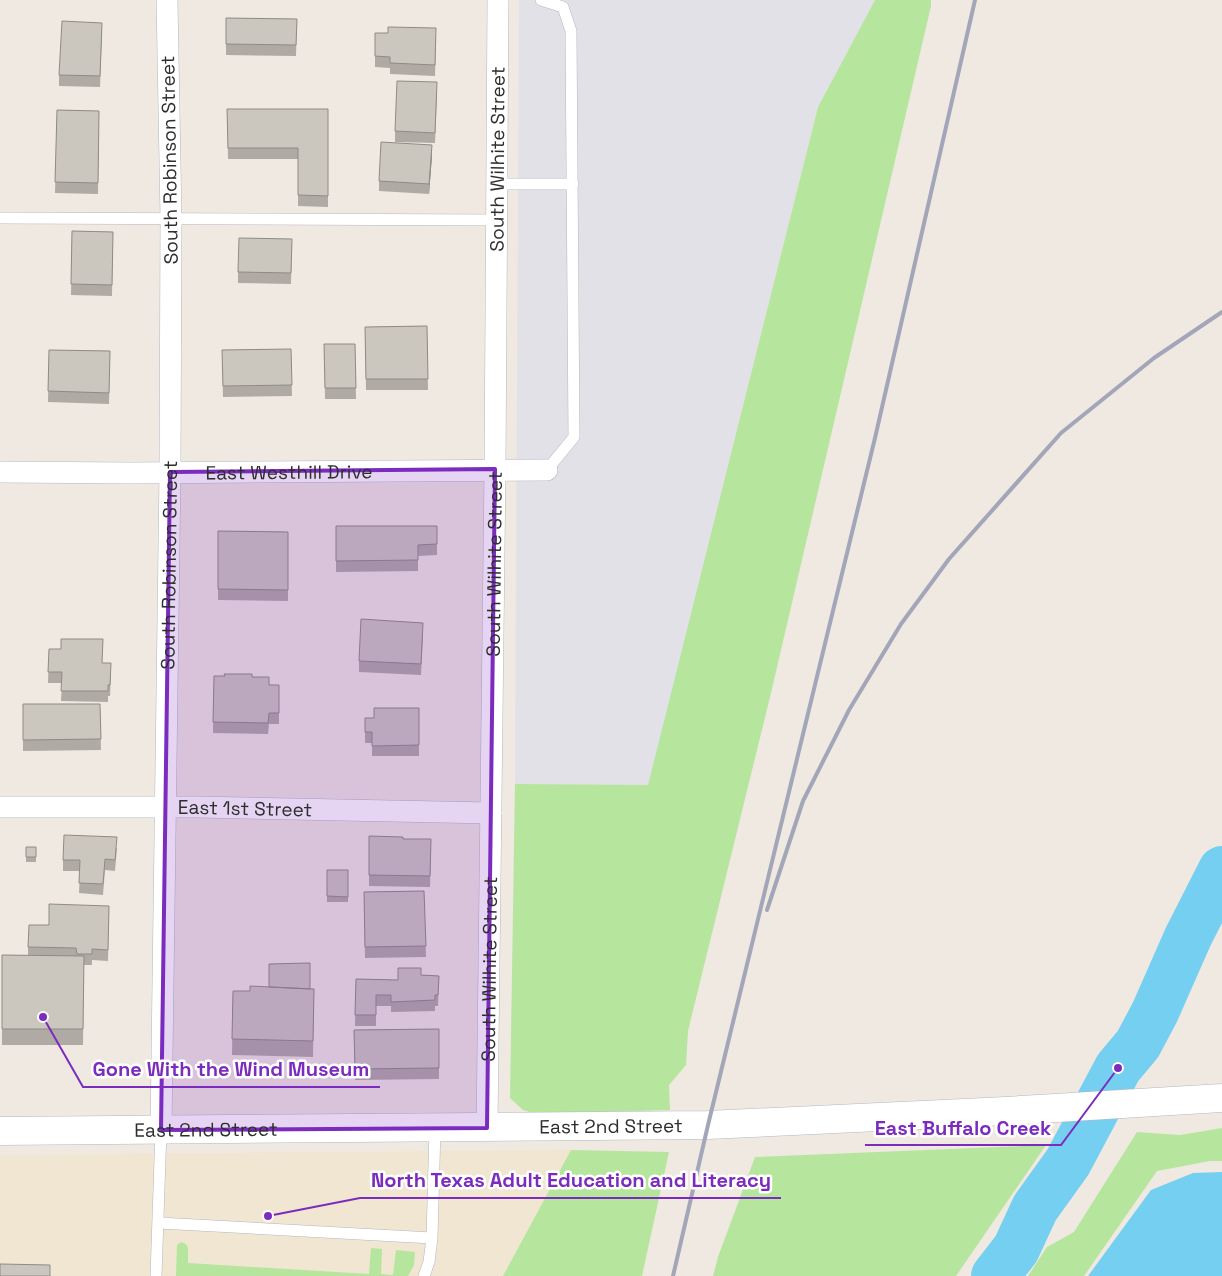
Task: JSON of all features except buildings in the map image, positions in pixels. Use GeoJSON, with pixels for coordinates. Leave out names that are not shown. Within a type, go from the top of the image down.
{"type":"FeatureCollection","features":[{"type":"Feature","properties":{"kind":"main road","name":"East 2nd Street"},"geometry":{"type":"LineString","coordinates":[[0,1132],[332,1127],[487,1128],[708,1125],[1006,1111],[1222,1098]]}},
{"type":"Feature","properties":{"kind":"street","name":"South Robinson Street"},"geometry":{"type":"LineString","coordinates":[[161,1130],[170,472],[171,218],[167,0]]}},
{"type":"Feature","properties":{"kind":"street","name":"South Wilhite Street"},"geometry":{"type":"LineString","coordinates":[[487,1128],[495,469],[498,0]]}},
{"type":"Feature","properties":{"kind":"street","name":"East Westhill Drive"},"geometry":{"type":"LineString","coordinates":[[0,472],[547,470]]}},
{"type":"Feature","properties":{"kind":"street","name":"East 1st Street"},"geometry":{"type":"LineString","coordinates":[[0,807],[217,807],[491,812]]}},
{"type":"Feature","properties":{"kind":"lane"},"geometry":{"type":"LineString","coordinates":[[540,0],[563,7],[571,31],[574,438],[547,470]]}},
{"type":"Feature","properties":{"kind":"lane"},"geometry":{"type":"LineString","coordinates":[[497,184],[572,184]]}},
{"type":"Feature","properties":{"kind":"lane"},"geometry":{"type":"LineString","coordinates":[[0,218],[496,220]]}},
{"type":"Feature","properties":{"kind":"lane"},"geometry":{"type":"LineString","coordinates":[[424,1276],[429,1262],[432,1238],[435,1128]]}},
{"type":"Feature","properties":{"kind":"lane"},"geometry":{"type":"LineString","coordinates":[[156,1276],[161,1130]]}},
{"type":"Feature","properties":{"kind":"lane"},"geometry":{"type":"LineString","coordinates":[[159,1223],[432,1238]]}},
{"type":"Feature","properties":{"kind":"highlighted area"},"geometry":{"type":"Polygon","coordinates":[[[495,469],[487,1128],[161,1130],[170,472],[495,469]]]}},
{"type":"Feature","properties":{"kind":"shaded area"},"geometry":{"type":"Polygon","coordinates":[[[519,0],[875,0],[818,107],[648,786],[515,784],[519,0]]]}},
{"type":"Feature","properties":{"kind":"shaded area"},"geometry":{"type":"Polygon","coordinates":[[[571,1150],[503,1276],[0,1276],[0,1155],[571,1150]]]}},
{"type":"Feature","properties":{"kind":"green space"},"geometry":{"type":"Polygon","coordinates":[[[875,0],[931,0],[931,6],[771,693],[688,1031],[686,1065],[669,1085],[670,1110],[536,1114],[523,1110],[510,1098],[515,784],[648,785],[818,107],[875,0]]]}},
{"type":"Feature","properties":{"kind":"green space"},"geometry":{"type":"Polygon","coordinates":[[[1222,1128],[1222,1161],[1210,1161],[1157,1171],[1084,1276],[1028,1276],[1047,1247],[1074,1232],[1137,1132],[1180,1135],[1222,1128]]]}},
{"type":"Feature","properties":{"kind":"green space"},"geometry":{"type":"Polygon","coordinates":[[[1046,1145],[956,1276],[713,1276],[718,1257],[755,1157],[1046,1145]]]}},
{"type":"Feature","properties":{"kind":"green space"},"geometry":{"type":"Polygon","coordinates":[[[571,1150],[669,1152],[642,1276],[503,1276],[571,1150]]]}},
{"type":"Feature","properties":{"kind":"green space"},"geometry":{"type":"Polygon","coordinates":[[[181,1242],[186,1244],[188,1248],[188,1263],[369,1274],[371,1248],[382,1249],[381,1274],[393,1275],[396,1250],[415,1252],[414,1265],[408,1276],[176,1276],[177,1245],[181,1242]]]}},
{"type":"Feature","properties":{"kind":"water"},"geometry":{"type":"Polygon","coordinates":[[[1222,1172],[1222,1276],[1088,1276],[1151,1190],[1193,1173],[1222,1172]]]}},
{"type":"Feature","properties":{"kind":"waterway"},"geometry":{"type":"LineString","coordinates":[[995,1276],[1016,1249],[1035,1208],[1068,1162],[1118,1068],[1138,1044],[1222,870]]}},
{"type":"Feature","properties":{"kind":"railway"},"geometry":{"type":"LineString","coordinates":[[673,1276],[875,438],[975,0]]}},
{"type":"Feature","properties":{"kind":"railway"},"geometry":{"type":"LineString","coordinates":[[767,910],[803,801],[849,710],[901,624],[949,559],[1061,433],[1154,358],[1222,312]]}},
{"type":"Feature","properties":{"kind":"place","name":"Gone With the Wind Museum"},"geometry":{"type":"Point","coordinates":[43,1017]}},
{"type":"Feature","properties":{"kind":"place","name":"East Buffalo Creek"},"geometry":{"type":"Point","coordinates":[1118,1068]}},
{"type":"Feature","properties":{"kind":"place","name":"North Texas Adult Education and Literacy"},"geometry":{"type":"Point","coordinates":[268,1216]}}]}
